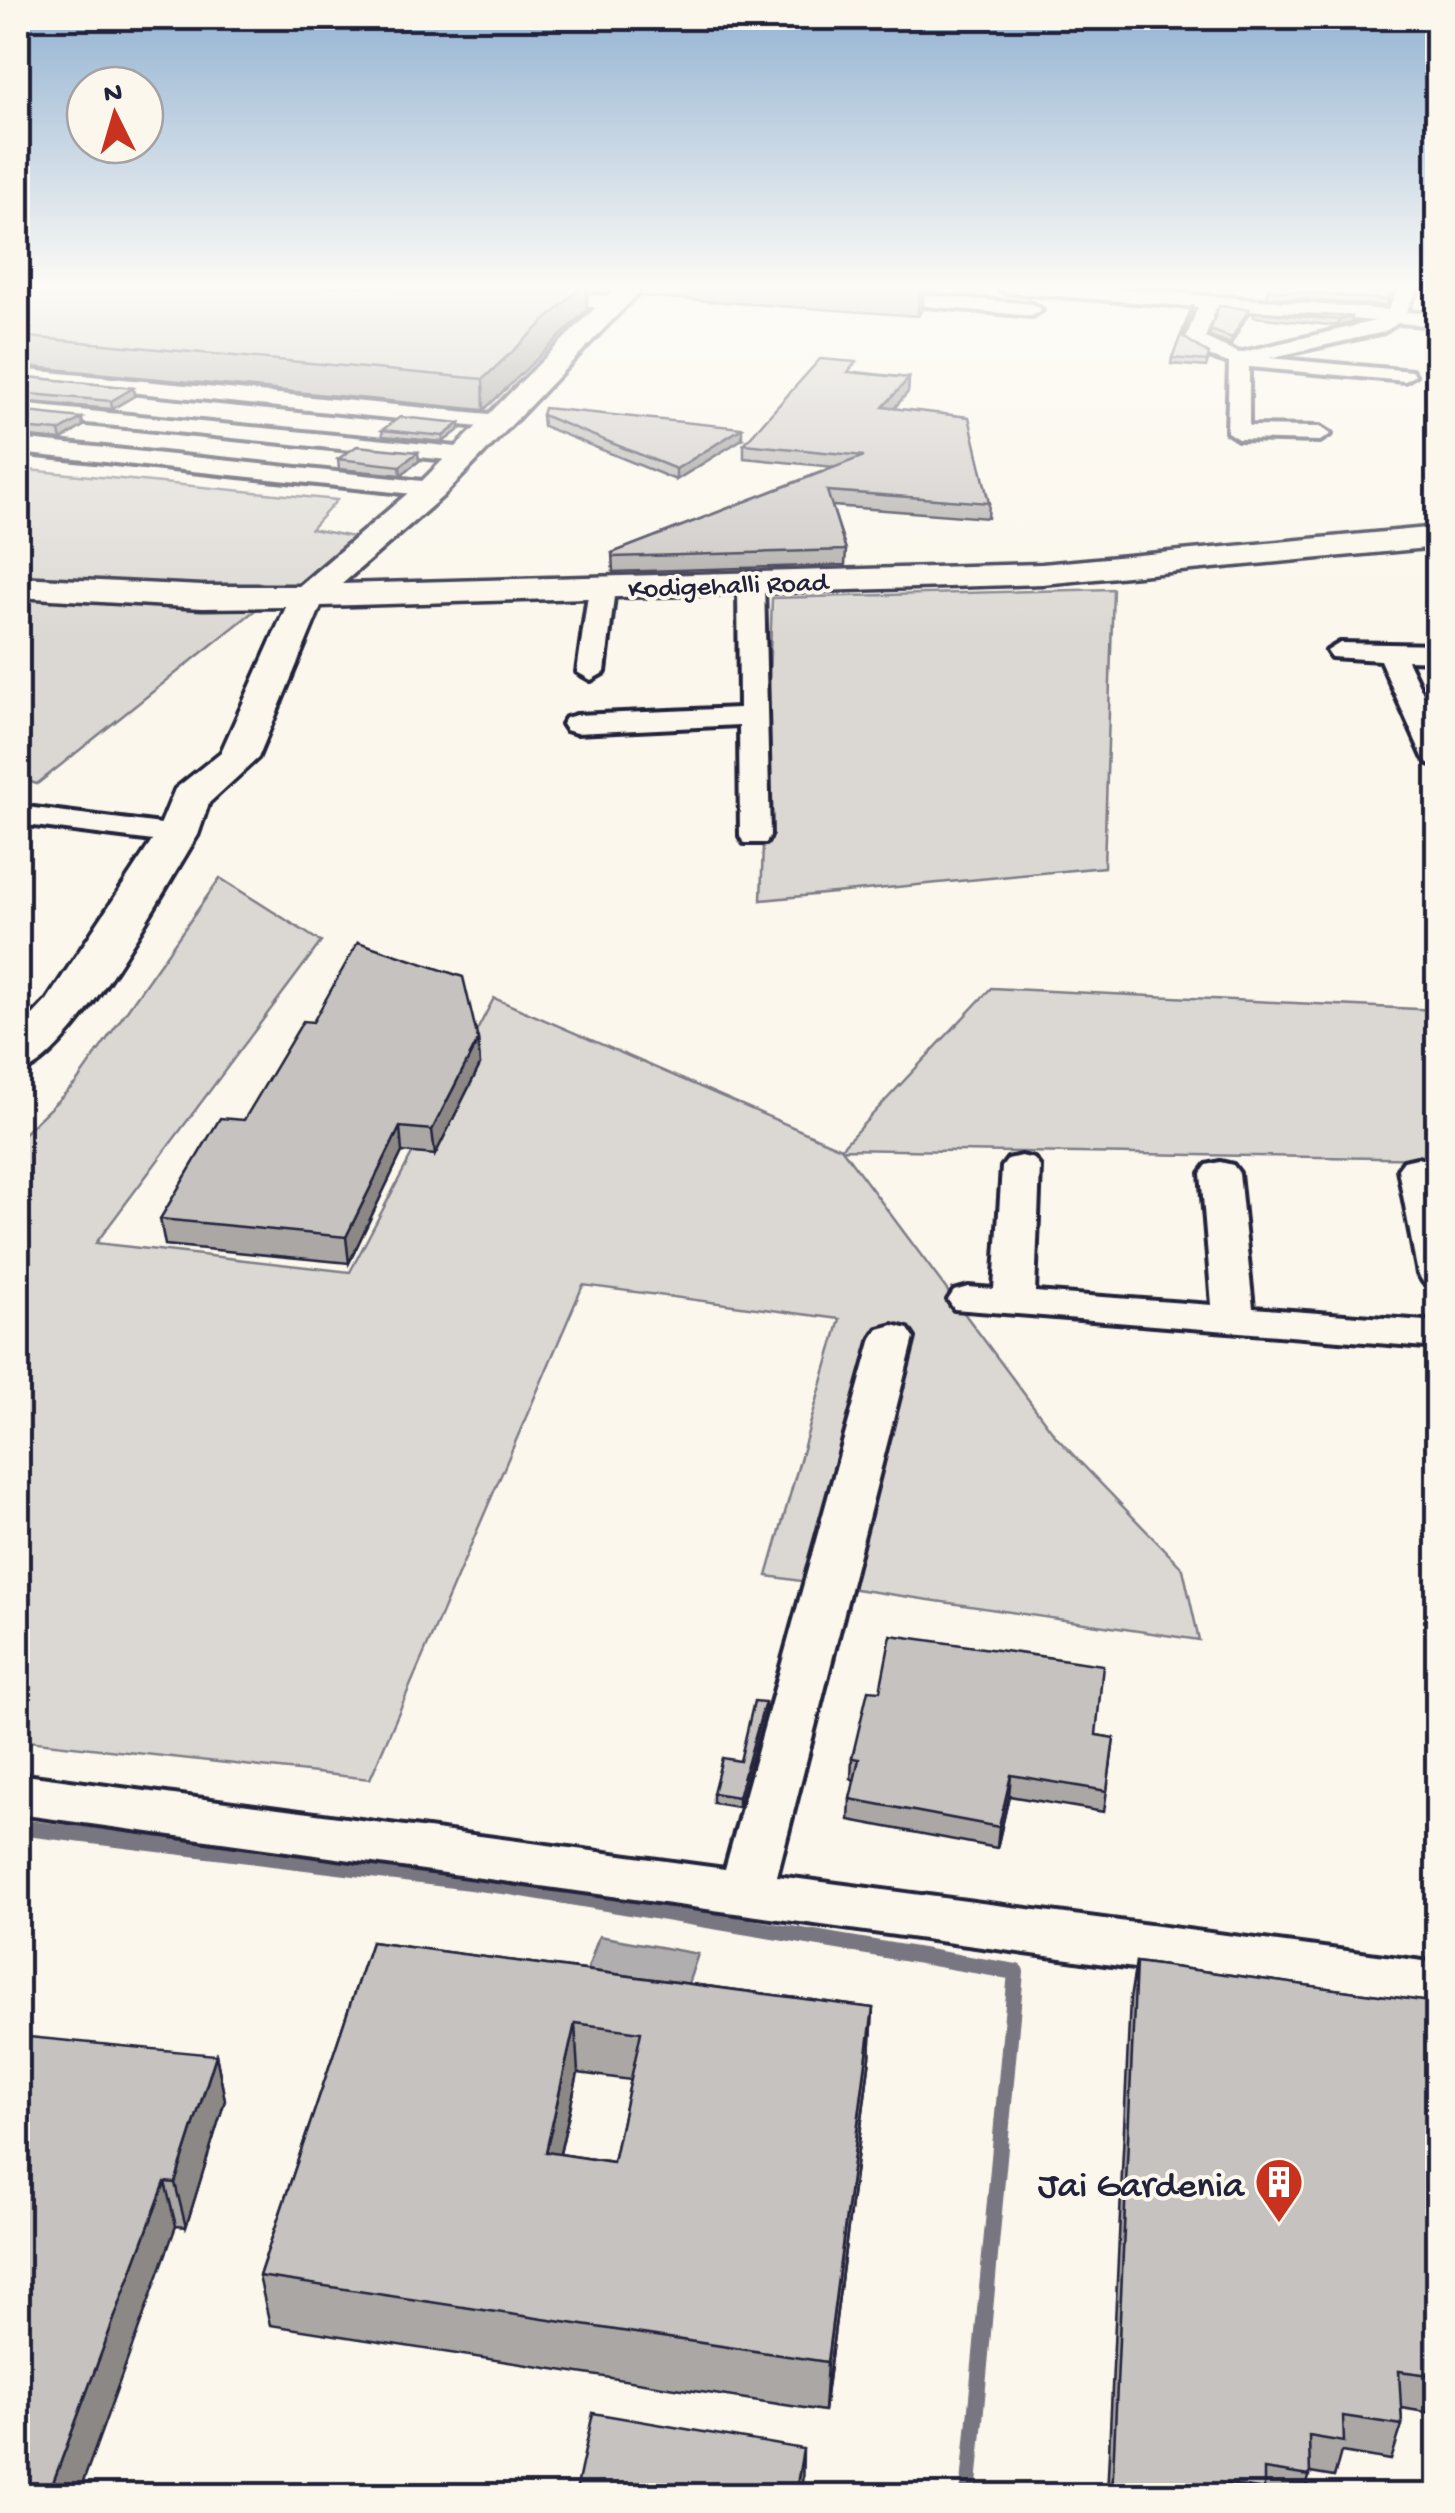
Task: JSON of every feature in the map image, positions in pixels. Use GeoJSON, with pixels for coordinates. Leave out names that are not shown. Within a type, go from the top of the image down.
{"type":"FeatureCollection","features":[{"type":"Feature","properties":{"kind":"street"},"geometry":{"type":"LineString","coordinates":[[70,452],[150,403]]}},
{"type":"Feature","properties":{"kind":"street"},"geometry":{"type":"LineString","coordinates":[[365,403],[500,422]]}},
{"type":"Feature","properties":{"kind":"street"},"geometry":{"type":"LineString","coordinates":[[18,1059],[65,1009],[177,835],[190,798],[238,758],[308,596],[432,489],[518,403]]}},
{"type":"Feature","properties":{"kind":"street"},"geometry":{"type":"LineString","coordinates":[[1238,403],[1238,432],[1320,434]]}},
{"type":"Feature","properties":{"kind":"street"},"geometry":{"type":"LineString","coordinates":[[18,410],[467,455]]}},
{"type":"Feature","properties":{"kind":"street"},"geometry":{"type":"LineString","coordinates":[[176,463],[222,431]]}},
{"type":"Feature","properties":{"kind":"street"},"geometry":{"type":"LineString","coordinates":[[18,446],[432,489]]}},
{"type":"Feature","properties":{"kind":"street","name":"Kodigehalli Road"},"geometry":{"type":"LineString","coordinates":[[18,587],[202,596],[308,596],[1042,574],[1438,538]]}},
{"type":"Feature","properties":{"kind":"street"},"geometry":{"type":"LineString","coordinates":[[751,582],[755,836]]}},
{"type":"Feature","properties":{"kind":"street"},"geometry":{"type":"LineString","coordinates":[[591,672],[602,588]]}},
{"type":"Feature","properties":{"kind":"street"},"geometry":{"type":"LineString","coordinates":[[1340,651],[1438,653]]}},
{"type":"Feature","properties":{"kind":"street"},"geometry":{"type":"LineString","coordinates":[[1390,652],[1438,757]]}},
{"type":"Feature","properties":{"kind":"street"},"geometry":{"type":"LineString","coordinates":[[576,724],[752,716]]}},
{"type":"Feature","properties":{"kind":"street"},"geometry":{"type":"LineString","coordinates":[[22,823],[177,835]]}},
{"type":"Feature","properties":{"kind":"street"},"geometry":{"type":"LineString","coordinates":[[1014,1303],[1021,1167]]}},
{"type":"Feature","properties":{"kind":"street"},"geometry":{"type":"LineString","coordinates":[[1417,1169],[1438,1274]]}},
{"type":"Feature","properties":{"kind":"street"},"geometry":{"type":"LineString","coordinates":[[1220,1173],[1234,1320]]}},
{"type":"Feature","properties":{"kind":"street"},"geometry":{"type":"LineString","coordinates":[[968,1300],[1438,1335]]}},
{"type":"Feature","properties":{"kind":"street"},"geometry":{"type":"LineString","coordinates":[[746,1892],[893,1338]]}},
{"type":"Feature","properties":{"kind":"street"},"geometry":{"type":"LineString","coordinates":[[18,1794],[746,1892],[1098,1944],[1438,1987]]}},
{"type":"Feature","properties":{"kind":"shaded area"},"geometry":{"type":"Polygon","coordinates":[[[18,469],[337,500],[311,529],[358,538],[287,594],[18,579],[18,469]]]}},
{"type":"Feature","properties":{"kind":"shaded area"},"geometry":{"type":"Polygon","coordinates":[[[1113,589],[1104,867],[761,900],[772,598],[1113,589]]]}},
{"type":"Feature","properties":{"kind":"shaded area"},"geometry":{"type":"Polygon","coordinates":[[[18,593],[264,603],[37,784],[18,778],[18,593]]]}},
{"type":"Feature","properties":{"kind":"shaded area"},"geometry":{"type":"Polygon","coordinates":[[[220,878],[321,942],[96,1243],[350,1272],[494,998],[841,1148],[991,988],[1437,1010],[1437,1159],[842,1149],[1057,1438],[1183,1569],[1199,1640],[767,1576],[840,1319],[583,1285],[370,1779],[18,1740],[18,1139],[76,1083],[220,878]]]}},
{"type":"Feature","properties":{"kind":"shaded area"},"geometry":{"type":"Polygon","coordinates":[[[599,1936],[698,1954],[687,1987],[587,1971],[599,1936]]]}},
{"type":"Feature","properties":{"kind":"building"},"geometry":{"type":"Polygon","coordinates":[[[780,403],[886,403],[883,407],[969,417],[989,503],[827,491],[846,550],[613,557],[612,553],[864,456],[744,444],[780,403]]]}},
{"type":"Feature","properties":{"kind":"building"},"geometry":{"type":"Polygon","coordinates":[[[544,408],[742,428],[676,469],[542,415],[544,408]]]}},
{"type":"Feature","properties":{"kind":"building"},"geometry":{"type":"Polygon","coordinates":[[[18,411],[82,418],[59,431],[18,428],[18,411]]]}},
{"type":"Feature","properties":{"kind":"building"},"geometry":{"type":"Polygon","coordinates":[[[400,417],[460,423],[443,436],[382,430],[400,417]]]}},
{"type":"Feature","properties":{"kind":"building"},"geometry":{"type":"Polygon","coordinates":[[[357,446],[418,452],[400,466],[338,459],[357,446]]]}},
{"type":"Feature","properties":{"kind":"building"},"geometry":{"type":"Polygon","coordinates":[[[358,942],[463,977],[478,1040],[432,1130],[400,1127],[346,1237],[160,1219],[220,1118],[244,1120],[303,1021],[313,1022],[358,942]]]}},
{"type":"Feature","properties":{"kind":"building"},"geometry":{"type":"Polygon","coordinates":[[[891,1635],[1103,1665],[1096,1735],[1114,1738],[1107,1791],[1011,1775],[999,1827],[850,1799],[859,1759],[852,1758],[868,1690],[880,1691],[891,1635]]]}},
{"type":"Feature","properties":{"kind":"building"},"geometry":{"type":"Polygon","coordinates":[[[754,1701],[765,1702],[738,1797],[713,1793],[722,1758],[740,1761],[754,1701]]]}},
{"type":"Feature","properties":{"kind":"building"},"geometry":{"type":"Polygon","coordinates":[[[371,1942],[873,2008],[827,2362],[259,2276],[371,1942]],[[575,2023],[546,2152],[613,2162],[641,2032],[575,2023]]]}},
{"type":"Feature","properties":{"kind":"building","name":"Jai Gardenia"},"geometry":{"type":"Polygon","coordinates":[[[1136,1962],[1438,2003],[1438,2376],[1399,2371],[1402,2425],[1343,2416],[1344,2442],[1309,2436],[1310,2476],[1264,2469],[1264,2490],[1221,2483],[1222,2496],[1112,2496],[1136,1962]]]}},
{"type":"Feature","properties":{"kind":"building"},"geometry":{"type":"Polygon","coordinates":[[[18,2036],[216,2055],[175,2183],[165,2182],[48,2496],[18,2496],[18,2036]]]}},
{"type":"Feature","properties":{"kind":"building"},"geometry":{"type":"Polygon","coordinates":[[[593,2413],[803,2449],[795,2496],[575,2496],[593,2413]]]}},
{"type":"Feature","properties":{"kind":"waterway"},"geometry":{"type":"LineString","coordinates":[[18,1827],[511,1887],[1016,1972],[968,2496]]}},
{"type":"Feature","properties":{"kind":"place","name":"Jai Gardenia"},"geometry":{"type":"Point","coordinates":[1279,2224]}}]}
